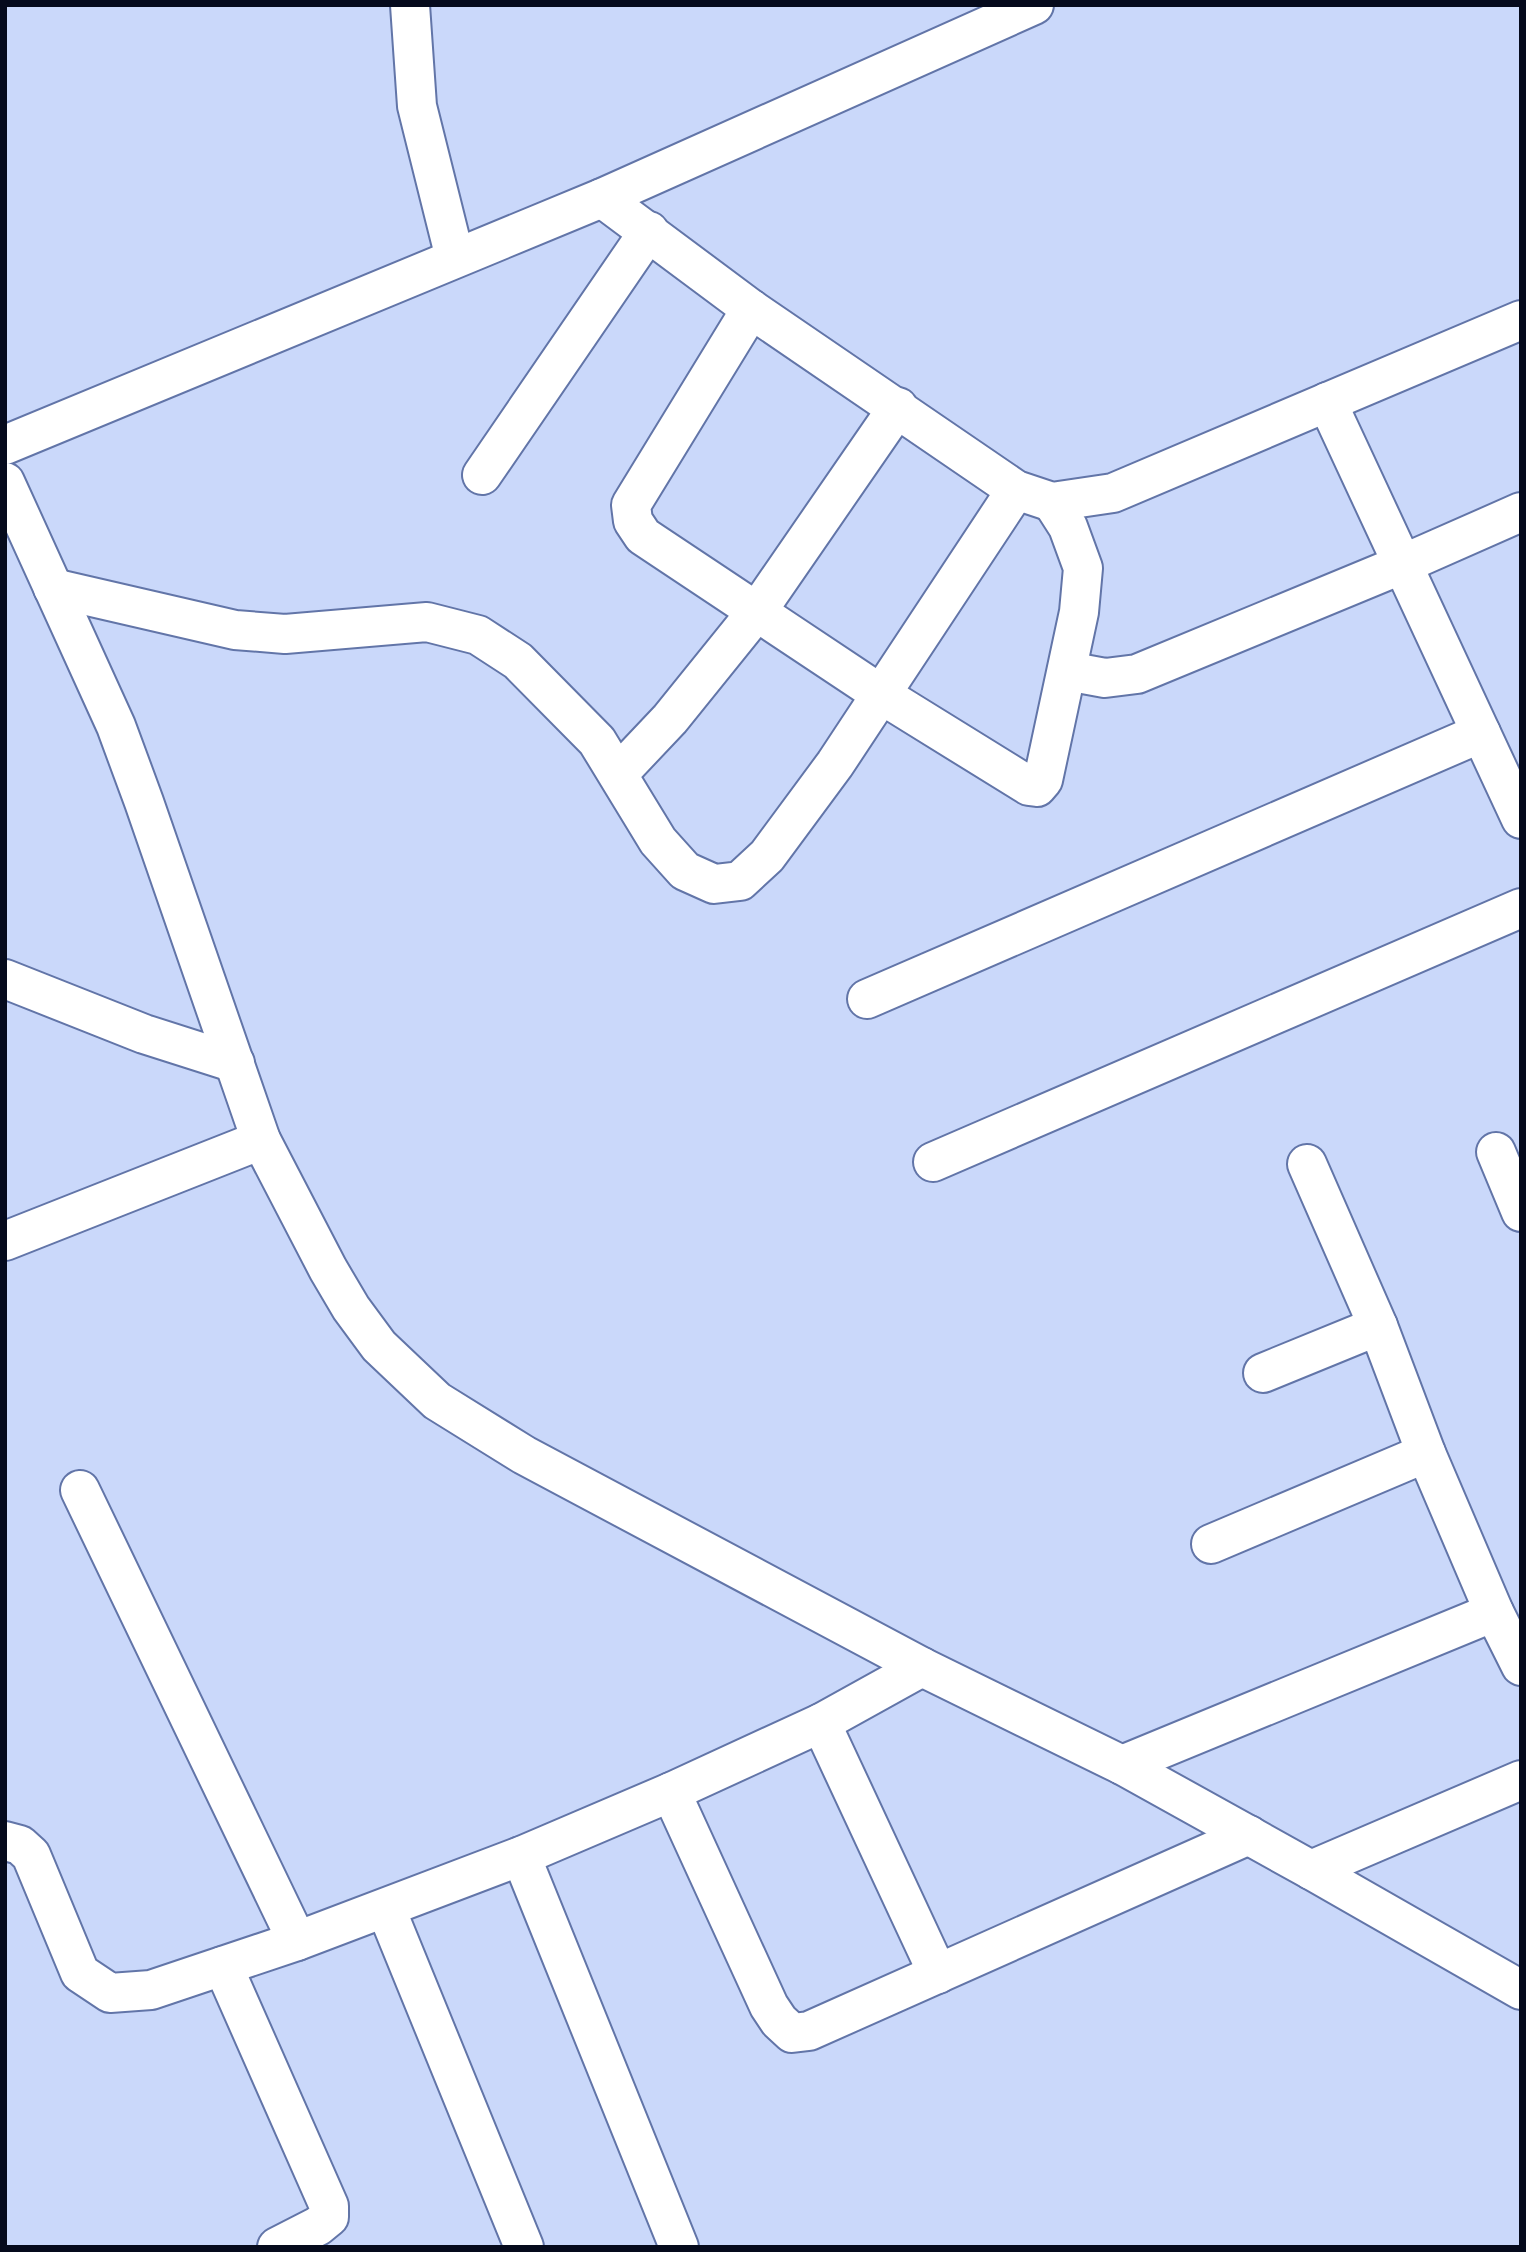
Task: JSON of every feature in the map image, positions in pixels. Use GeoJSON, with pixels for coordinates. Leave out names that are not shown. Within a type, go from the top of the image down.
{"type":"FeatureCollection","features":[{"type":"Feature","properties":{"kind":"street"},"geometry":{"type":"LineString","coordinates":[[410,5],[417,106],[455,258]]}},
{"type":"Feature","properties":{"kind":"street"},"geometry":{"type":"LineString","coordinates":[[5,445],[601,198],[1034,5]]}},
{"type":"Feature","properties":{"kind":"street"},"geometry":{"type":"LineString","coordinates":[[601,198],[751,309],[1016,490],[1052,502],[1113,493],[1521,320]]}},
{"type":"Feature","properties":{"kind":"street"},"geometry":{"type":"LineString","coordinates":[[482,475],[649,231]]}},
{"type":"Feature","properties":{"kind":"street"},"geometry":{"type":"LineString","coordinates":[[751,309],[631,505],[633,521],[643,536],[882,695],[1029,786],[1037,787],[1043,780],[1067,671],[1079,612],[1083,568],[1068,527],[1052,502]]}},
{"type":"Feature","properties":{"kind":"street"},"geometry":{"type":"LineString","coordinates":[[1327,401],[1521,819]]}},
{"type":"Feature","properties":{"kind":"street"},"geometry":{"type":"LineString","coordinates":[[618,774],[670,719],[758,610],[898,407]]}},
{"type":"Feature","properties":{"kind":"street"},"geometry":{"type":"LineString","coordinates":[[5,482],[116,726],[261,1140],[328,1269],[351,1308],[379,1346],[437,1401],[524,1455],[922,1667],[1122,1765],[1521,1990]]}},
{"type":"Feature","properties":{"kind":"street"},"geometry":{"type":"LineString","coordinates":[[53,589],[235,630],[285,634],[427,622],[478,635],[518,661],[597,741],[658,841],[685,871],[714,884],[740,881],[767,856],[882,695],[1016,490]]}},
{"type":"Feature","properties":{"kind":"street"},"geometry":{"type":"LineString","coordinates":[[1067,671],[1105,678],[1137,674],[1521,512]]}},
{"type":"Feature","properties":{"kind":"street"},"geometry":{"type":"LineString","coordinates":[[867,999],[1481,733]]}},
{"type":"Feature","properties":{"kind":"street"},"geometry":{"type":"LineString","coordinates":[[933,1162],[1521,908]]}},
{"type":"Feature","properties":{"kind":"street"},"geometry":{"type":"LineString","coordinates":[[5,979],[144,1034],[235,1063]]}},
{"type":"Feature","properties":{"kind":"street"},"geometry":{"type":"LineString","coordinates":[[5,1241],[261,1140]]}},
{"type":"Feature","properties":{"kind":"street"},"geometry":{"type":"LineString","coordinates":[[1496,1152],[1521,1212]]}},
{"type":"Feature","properties":{"kind":"street"},"geometry":{"type":"LineString","coordinates":[[1307,1164],[1378,1326],[1426,1453],[1494,1612],[1521,1666]]}},
{"type":"Feature","properties":{"kind":"street"},"geometry":{"type":"LineString","coordinates":[[1264,1373],[1378,1326]]}},
{"type":"Feature","properties":{"kind":"street"},"geometry":{"type":"LineString","coordinates":[[1211,1544],[1426,1453]]}},
{"type":"Feature","properties":{"kind":"street"},"geometry":{"type":"LineString","coordinates":[[80,1490],[297,1941]]}},
{"type":"Feature","properties":{"kind":"street"},"geometry":{"type":"LineString","coordinates":[[1122,1765],[1494,1612]]}},
{"type":"Feature","properties":{"kind":"street"},"geometry":{"type":"LineString","coordinates":[[5,1840],[20,1845],[31,1855],[80,1973],[110,1993],[151,1990],[386,1909],[521,1856],[671,1792],[821,1723],[922,1667]]}},
{"type":"Feature","properties":{"kind":"street"},"geometry":{"type":"LineString","coordinates":[[821,1723],[938,1974]]}},
{"type":"Feature","properties":{"kind":"street"},"geometry":{"type":"LineString","coordinates":[[1311,1870],[1521,1780]]}},
{"type":"Feature","properties":{"kind":"street"},"geometry":{"type":"LineString","coordinates":[[671,1792],[769,2006],[779,2021],[792,2033],[809,2031],[1249,1835]]}},
{"type":"Feature","properties":{"kind":"street"},"geometry":{"type":"LineString","coordinates":[[521,1856],[679,2247]]}},
{"type":"Feature","properties":{"kind":"street"},"geometry":{"type":"LineString","coordinates":[[386,1909],[524,2247]]}},
{"type":"Feature","properties":{"kind":"street"},"geometry":{"type":"LineString","coordinates":[[223,1966],[328,2206],[329,2217],[318,2226],[277,2247]]}}]}
